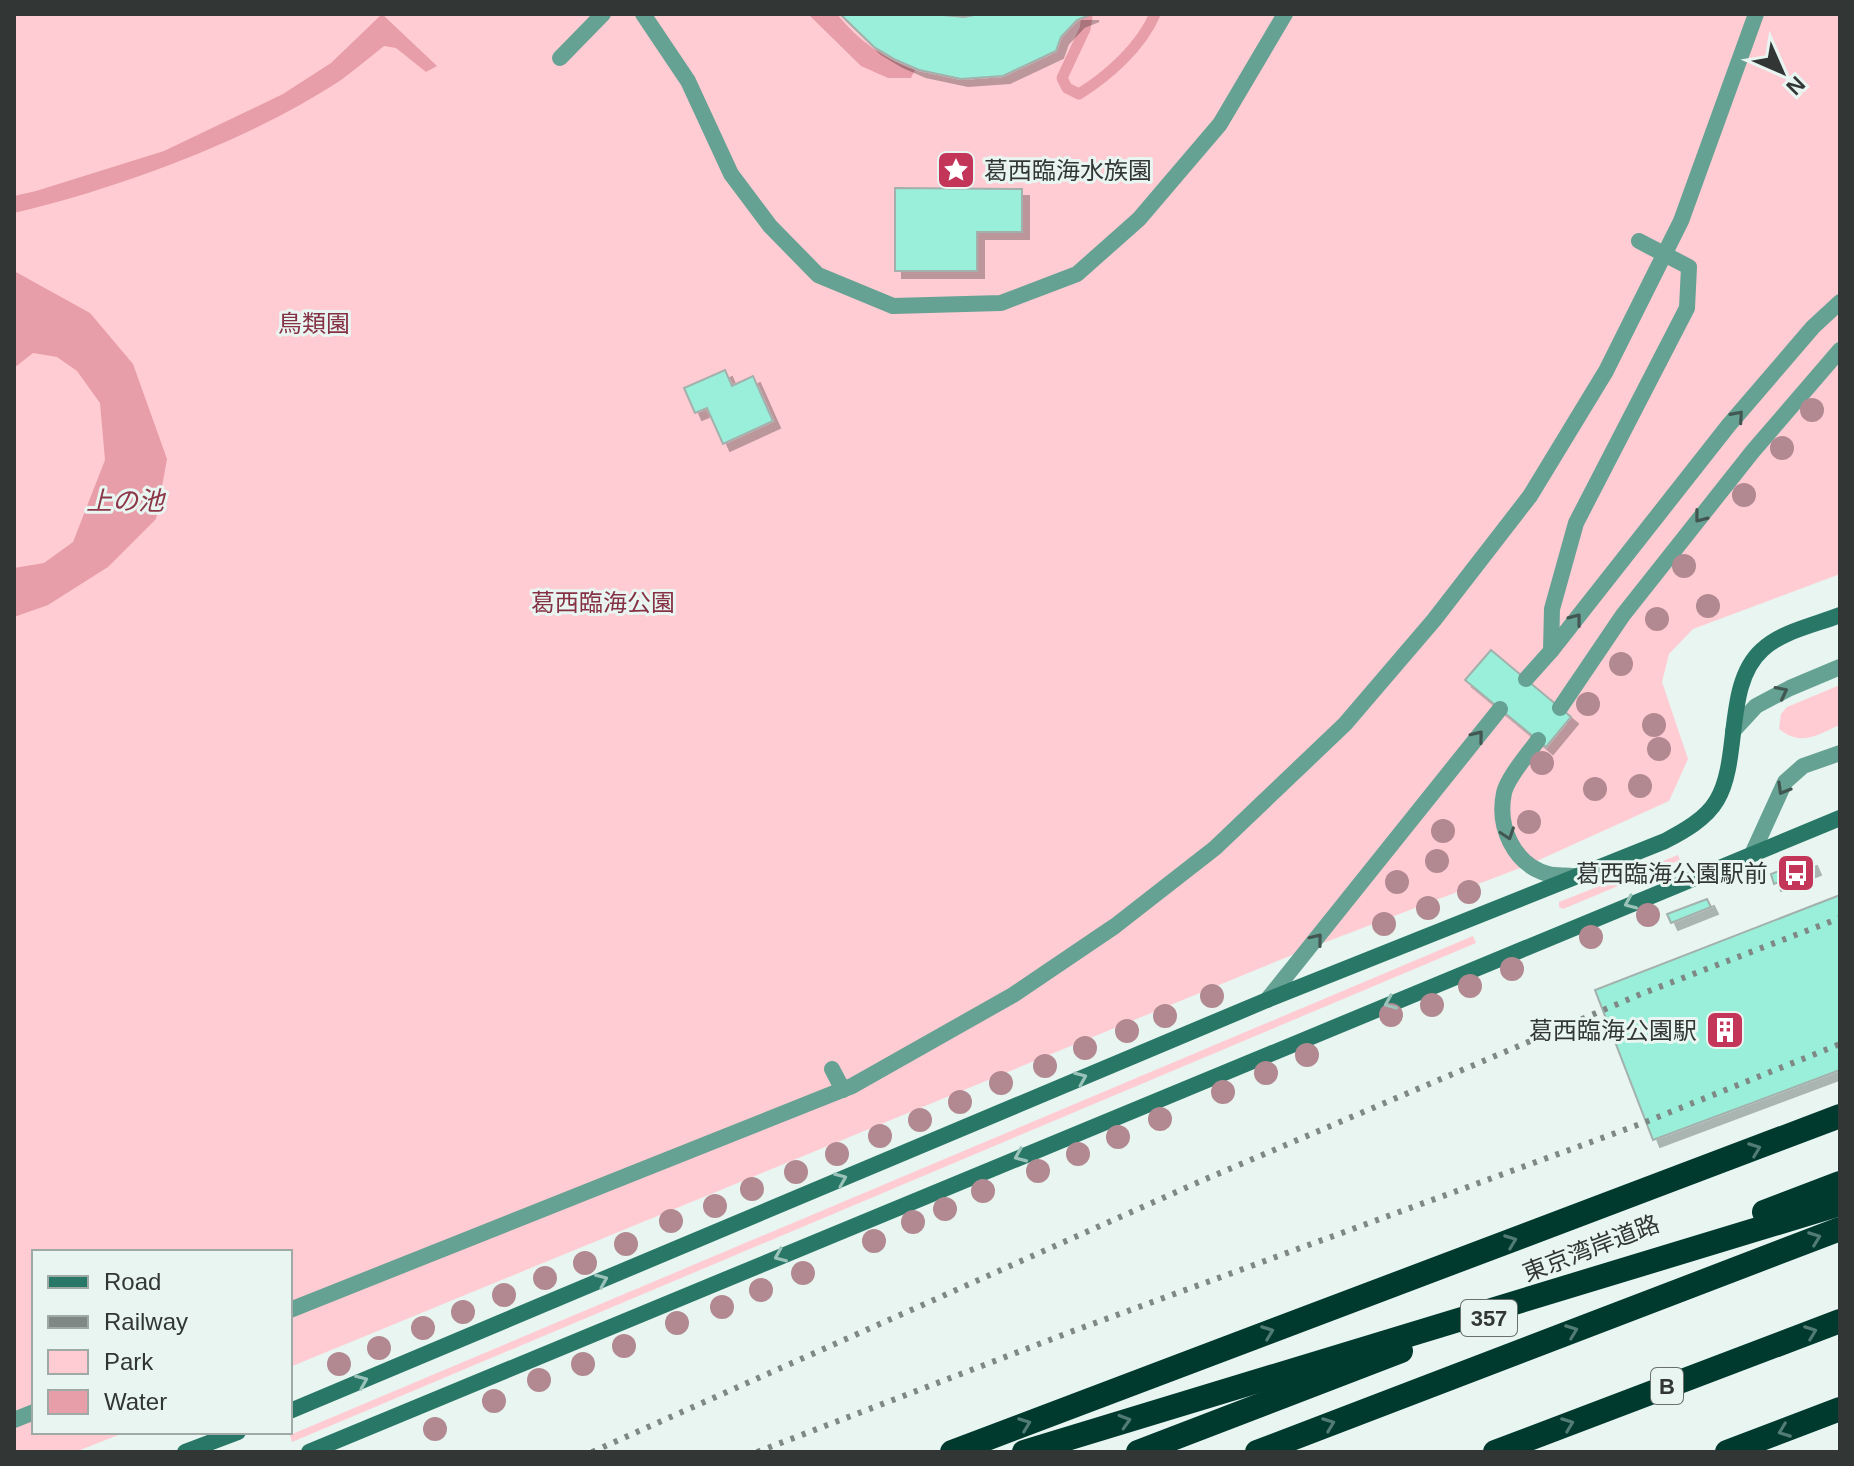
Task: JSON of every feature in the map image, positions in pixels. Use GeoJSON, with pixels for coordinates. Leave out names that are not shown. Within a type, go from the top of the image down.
{"type":"FeatureCollection","features":[{"type":"Feature","properties":{"kind":"highway"},"geometry":{"type":"LineString","coordinates":[[952,1452],[1840,1116]]}},
{"type":"Feature","properties":{"kind":"highway","name":"東京湾岸道路"},"geometry":{"type":"LineString","coordinates":[[1138,1452],[1840,1183]]}},
{"type":"Feature","properties":{"kind":"highway"},"geometry":{"type":"LineString","coordinates":[[1024,1452],[1840,1204]]}},
{"type":"Feature","properties":{"kind":"highway"},"geometry":{"type":"LineString","coordinates":[[1257,1452],[1840,1229]]}},
{"type":"Feature","properties":{"kind":"highway","name":"B"},"geometry":{"type":"LineString","coordinates":[[1495,1452],[1840,1321]]}},
{"type":"Feature","properties":{"kind":"highway"},"geometry":{"type":"LineString","coordinates":[[1727,1452],[1840,1409]]}},
{"type":"Feature","properties":{"kind":"street"},"geometry":{"type":"LineString","coordinates":[[292,1410],[1267,1000],[1665,841],[1688,829],[1717,801],[1724,782],[1741,686],[1748,667],[1762,650],[1779,638],[1840,615]]}},
{"type":"Feature","properties":{"kind":"street"},"geometry":{"type":"LineString","coordinates":[[309,1452],[1840,818]]}},
{"type":"Feature","properties":{"kind":"street"},"geometry":{"type":"LineString","coordinates":[[185,1452],[233,1434]]}},
{"type":"Feature","properties":{"kind":"lane"},"geometry":{"type":"LineString","coordinates":[[560,58],[603,14]]}},
{"type":"Feature","properties":{"kind":"lane"},"geometry":{"type":"LineString","coordinates":[[643,14],[688,81],[731,174],[770,226],[818,275],[893,306],[1001,303],[1077,274],[1139,219],[1220,124],[1285,14]]}},
{"type":"Feature","properties":{"kind":"lane"},"geometry":{"type":"LineString","coordinates":[[292,1309],[429,1246],[843,1090],[1013,995],[1115,926],[1215,848],[1345,724],[1434,620],[1530,496],[1606,371],[1681,221],[1756,14]]}},
{"type":"Feature","properties":{"kind":"lane"},"geometry":{"type":"LineString","coordinates":[[1551,651],[1552,609],[1576,523],[1687,308],[1689,267],[1639,241]]}},
{"type":"Feature","properties":{"kind":"lane"},"geometry":{"type":"LineString","coordinates":[[1526,679],[1728,426],[1813,327],[1840,302]]}},
{"type":"Feature","properties":{"kind":"lane"},"geometry":{"type":"LineString","coordinates":[[1560,708],[1623,615],[1753,451],[1840,350]]}},
{"type":"Feature","properties":{"kind":"lane"},"geometry":{"type":"LineString","coordinates":[[1733,731],[1756,706],[1840,667]]}},
{"type":"Feature","properties":{"kind":"lane"},"geometry":{"type":"LineString","coordinates":[[1267,1000],[1500,709]]}},
{"type":"Feature","properties":{"kind":"lane"},"geometry":{"type":"LineString","coordinates":[[1538,740],[1504,790],[1503,816],[1508,843],[1531,866],[1548,874],[1573,876]]}},
{"type":"Feature","properties":{"kind":"lane"},"geometry":{"type":"LineString","coordinates":[[1753,852],[1785,782],[1803,766],[1840,753]]}},
{"type":"Feature","properties":{"kind":"lane"},"geometry":{"type":"LineString","coordinates":[[832,1069],[843,1090]]}},
{"type":"Feature","properties":{"kind":"green space","name":"葛西臨海公園"},"geometry":{"type":"Polygon","coordinates":[[[14,14],[1840,14],[1840,574],[1693,629],[1669,654],[1662,682],[1688,759],[1669,801],[1528,865],[1297,953],[292,1366],[292,1250],[32,1250],[32,1434],[121,1434],[75,1452],[14,1452],[14,14]]]}},
{"type":"Feature","properties":{"kind":"green space"},"geometry":{"type":"Polygon","coordinates":[[[1840,685],[1840,725],[1809,738],[1795,737],[1779,729],[1781,714],[1787,707],[1840,685]]]}},
{"type":"Feature","properties":{"kind":"green space"},"geometry":{"type":"Polygon","coordinates":[[[1678,855],[1680,860],[1563,909],[1559,907],[1559,902],[1678,855]]]}},
{"type":"Feature","properties":{"kind":"green space"},"geometry":{"type":"Polygon","coordinates":[[[1473,936],[1476,943],[292,1442],[290,1435],[1473,936]]]}},
{"type":"Feature","properties":{"kind":"water"},"geometry":{"type":"Polygon","coordinates":[[[382,14],[437,66],[426,72],[396,48],[384,46],[341,80],[305,102],[225,142],[140,176],[14,213],[14,196],[164,151],[283,94],[331,63],[382,14]]]}},
{"type":"Feature","properties":{"kind":"water"},"geometry":{"type":"Polygon","coordinates":[[[808,14],[837,14],[872,48],[915,70],[911,78],[888,78],[861,66],[808,14]]]}},
{"type":"Feature","properties":{"kind":"water","name":"上の池"},"geometry":{"type":"Polygon","coordinates":[[[14,271],[90,313],[133,364],[167,459],[156,519],[108,567],[48,605],[14,617],[14,568],[44,563],[73,542],[105,460],[100,403],[77,371],[57,357],[33,353],[14,368],[14,271]]]}},
{"type":"Feature","properties":{"kind":"building"},"geometry":{"type":"Polygon","coordinates":[[[840,14],[964,17],[979,14],[1092,14],[1077,20],[1061,37],[1056,51],[1003,76],[961,79],[919,70],[896,60],[874,47],[840,14]]]}},
{"type":"Feature","properties":{"kind":"building"},"geometry":{"type":"Polygon","coordinates":[[[895,188],[1022,189],[1022,232],[977,232],[977,271],[895,271],[895,188]]]}},
{"type":"Feature","properties":{"kind":"building"},"geometry":{"type":"Polygon","coordinates":[[[725,370],[732,386],[753,376],[773,421],[723,444],[707,408],[695,413],[684,388],[725,370]]]}},
{"type":"Feature","properties":{"kind":"building"},"geometry":{"type":"Polygon","coordinates":[[[1491,650],[1571,717],[1546,747],[1465,680],[1491,650]]]}},
{"type":"Feature","properties":{"kind":"building"},"geometry":{"type":"Polygon","coordinates":[[[1810,859],[1814,868],[1774,884],[1771,874],[1810,859]]]}},
{"type":"Feature","properties":{"kind":"building","name":"葛西臨海公園駅"},"geometry":{"type":"Polygon","coordinates":[[[1840,895],[1840,1070],[1653,1140],[1595,990],[1840,895]]]}},
{"type":"Feature","properties":{"kind":"building"},"geometry":{"type":"Polygon","coordinates":[[[1707,899],[1711,907],[1671,923],[1667,914],[1707,899]]]}},
{"type":"Feature","properties":{"kind":"waterway"},"geometry":{"type":"LineString","coordinates":[[1087,17],[1085,29],[1062,78],[1067,88],[1079,94],[1123,60],[1155,14]]}},
{"type":"Feature","properties":{"kind":"railway"},"geometry":{"type":"LineString","coordinates":[[592,1452],[1201,1181],[1641,994],[1840,918]]}},
{"type":"Feature","properties":{"kind":"railway"},"geometry":{"type":"LineString","coordinates":[[757,1452],[1073,1331],[1643,1123],[1840,1044]]}},
{"type":"Feature","properties":{"kind":"place","name":"葛西臨海水族園"},"geometry":{"type":"Point","coordinates":[956,170]}},
{"type":"Feature","properties":{"kind":"place","name":"葛西臨海公園駅前"},"geometry":{"type":"Point","coordinates":[1796,873]}},
{"type":"Feature","properties":{"kind":"place","name":"葛西臨海公園駅"},"geometry":{"type":"Point","coordinates":[1725,1030]}},
{"type":"Feature","properties":{"kind":"park label","name":"鳥類園"},"geometry":{"type":"Point","coordinates":[314,323]}}]}
